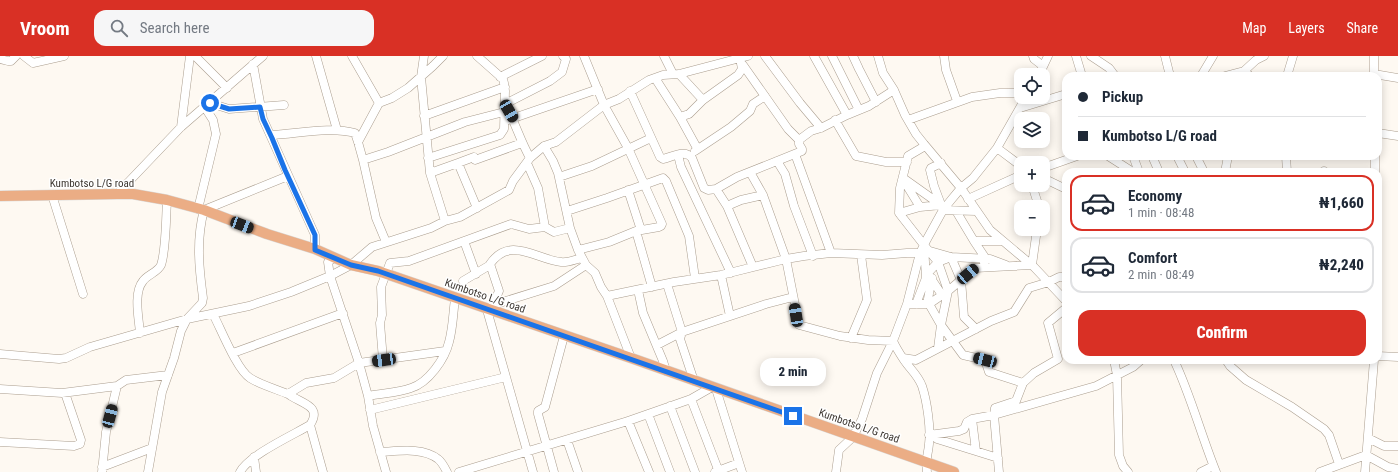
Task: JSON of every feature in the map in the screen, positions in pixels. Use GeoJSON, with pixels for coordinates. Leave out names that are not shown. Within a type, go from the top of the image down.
{"type":"FeatureCollection","features":[{"type":"Feature","properties":{"kind":"main road","name":"Kumbotso L/G road"},"geometry":{"type":"LineString","coordinates":[[0,196],[133,194],[167,200],[201,210],[315,250],[351,265],[385,274],[455,299],[490,307],[564,336],[631,358],[954,472]]}},
{"type":"Feature","properties":{"kind":"street"},"geometry":{"type":"LineString","coordinates":[[0,59],[8,62],[16,56]]}},
{"type":"Feature","properties":{"kind":"street"},"geometry":{"type":"LineString","coordinates":[[24,56],[33,64],[64,56]]}},
{"type":"Feature","properties":{"kind":"street"},"geometry":{"type":"LineString","coordinates":[[181,127],[190,56]]}},
{"type":"Feature","properties":{"kind":"street"},"geometry":{"type":"LineString","coordinates":[[195,56],[227,88]]}},
{"type":"Feature","properties":{"kind":"street"},"geometry":{"type":"LineString","coordinates":[[316,56],[337,130]]}},
{"type":"Feature","properties":{"kind":"street"},"geometry":{"type":"LineString","coordinates":[[352,56],[379,103]]}},
{"type":"Feature","properties":{"kind":"street"},"geometry":{"type":"LineString","coordinates":[[424,56],[421,77],[428,158],[430,173],[445,221]]}},
{"type":"Feature","properties":{"kind":"street"},"geometry":{"type":"LineString","coordinates":[[358,142],[379,103],[392,98],[421,77],[443,56]]}},
{"type":"Feature","properties":{"kind":"street"},"geometry":{"type":"LineString","coordinates":[[428,158],[500,135],[504,129],[505,87],[503,79],[477,56]]}},
{"type":"Feature","properties":{"kind":"street"},"geometry":{"type":"LineString","coordinates":[[500,77],[542,56]]}},
{"type":"Feature","properties":{"kind":"street"},"geometry":{"type":"LineString","coordinates":[[362,160],[505,108],[550,81],[562,72],[566,59],[563,56]]}},
{"type":"Feature","properties":{"kind":"street"},"geometry":{"type":"LineString","coordinates":[[490,307],[554,286],[582,258],[609,242],[639,230],[659,227],[662,224],[628,148],[604,105],[585,57],[576,56]]}},
{"type":"Feature","properties":{"kind":"street"},"geometry":{"type":"LineString","coordinates":[[664,56],[676,74],[703,100]]}},
{"type":"Feature","properties":{"kind":"street"},"geometry":{"type":"LineString","coordinates":[[765,56],[800,103],[821,128]]}},
{"type":"Feature","properties":{"kind":"street"},"geometry":{"type":"LineString","coordinates":[[814,56],[847,115]]}},
{"type":"Feature","properties":{"kind":"street"},"geometry":{"type":"LineString","coordinates":[[832,56],[859,110]]}},
{"type":"Feature","properties":{"kind":"street"},"geometry":{"type":"LineString","coordinates":[[853,56],[876,102]]}},
{"type":"Feature","properties":{"kind":"street"},"geometry":{"type":"LineString","coordinates":[[878,56],[883,73],[894,90],[916,134],[925,146],[961,188],[990,230],[1001,241],[1032,265],[1062,297]]}},
{"type":"Feature","properties":{"kind":"street"},"geometry":{"type":"LineString","coordinates":[[944,56],[946,70],[957,101]]}},
{"type":"Feature","properties":{"kind":"street"},"geometry":{"type":"LineString","coordinates":[[1033,56],[1034,59],[1043,66],[1048,56]]}},
{"type":"Feature","properties":{"kind":"street"},"geometry":{"type":"LineString","coordinates":[[1076,56],[1081,72]]}},
{"type":"Feature","properties":{"kind":"street"},"geometry":{"type":"LineString","coordinates":[[1091,56],[1109,68],[1112,72]]}},
{"type":"Feature","properties":{"kind":"street"},"geometry":{"type":"LineString","coordinates":[[1165,56],[1169,72]]}},
{"type":"Feature","properties":{"kind":"street"},"geometry":{"type":"LineString","coordinates":[[1203,72],[1213,56]]}},
{"type":"Feature","properties":{"kind":"street"},"geometry":{"type":"LineString","coordinates":[[1248,72],[1256,60],[1264,56]]}},
{"type":"Feature","properties":{"kind":"street"},"geometry":{"type":"LineString","coordinates":[[1288,72],[1293,56]]}},
{"type":"Feature","properties":{"kind":"street"},"geometry":{"type":"LineString","coordinates":[[1374,56],[1374,72]]}},
{"type":"Feature","properties":{"kind":"street"},"geometry":{"type":"LineString","coordinates":[[117,194],[181,127],[227,88],[260,57]]}},
{"type":"Feature","properties":{"kind":"street"},"geometry":{"type":"LineString","coordinates":[[260,57],[260,107],[263,119],[315,235],[315,250]]}},
{"type":"Feature","properties":{"kind":"street"},"geometry":{"type":"LineString","coordinates":[[0,354],[59,359],[66,358],[90,347],[187,319],[249,306],[277,297],[330,276],[351,265],[372,247],[431,228],[460,216],[509,190],[513,181],[528,161],[544,146],[556,142],[604,105],[655,78],[744,60]]}},
{"type":"Feature","properties":{"kind":"street"},"geometry":{"type":"LineString","coordinates":[[630,92],[661,158],[666,159],[687,154],[690,156],[704,188],[708,190],[716,188],[802,150],[799,140],[788,128],[765,96],[744,60]]}},
{"type":"Feature","properties":{"kind":"street"},"geometry":{"type":"LineString","coordinates":[[680,117],[689,114],[703,100],[738,75],[742,69],[744,60]]}},
{"type":"Feature","properties":{"kind":"street"},"geometry":{"type":"LineString","coordinates":[[1382,76],[1398,78]]}},
{"type":"Feature","properties":{"kind":"street"},"geometry":{"type":"LineString","coordinates":[[655,78],[680,117],[697,148]]}},
{"type":"Feature","properties":{"kind":"street"},"geometry":{"type":"LineString","coordinates":[[424,116],[505,87]]}},
{"type":"Feature","properties":{"kind":"street"},"geometry":{"type":"LineString","coordinates":[[504,122],[598,89]]}},
{"type":"Feature","properties":{"kind":"street"},"geometry":{"type":"LineString","coordinates":[[799,140],[811,131],[821,128],[835,120],[876,102],[894,90]]}},
{"type":"Feature","properties":{"kind":"street"},"geometry":{"type":"LineString","coordinates":[[908,120],[957,101],[982,95],[1014,93]]}},
{"type":"Feature","properties":{"kind":"street"},"geometry":{"type":"LineString","coordinates":[[1020,108],[1062,95]]}},
{"type":"Feature","properties":{"kind":"street"},"geometry":{"type":"LineString","coordinates":[[690,156],[697,148],[730,127],[750,111],[753,104],[765,96]]}},
{"type":"Feature","properties":{"kind":"street"},"geometry":{"type":"LineString","coordinates":[[836,472],[839,450],[853,436],[862,419],[877,372],[893,341],[907,304],[920,254],[926,248],[942,208],[973,178],[997,148],[1022,104]]}},
{"type":"Feature","properties":{"kind":"street"},"geometry":{"type":"LineString","coordinates":[[207,105],[229,109],[284,105]]}},
{"type":"Feature","properties":{"kind":"street"},"geometry":{"type":"LineString","coordinates":[[148,472],[162,392],[174,358],[181,331],[187,319],[199,307],[203,298],[198,260],[201,210],[216,134],[213,120],[207,105]]}},
{"type":"Feature","properties":{"kind":"street"},"geometry":{"type":"LineString","coordinates":[[505,108],[513,118],[538,188],[545,227]]}},
{"type":"Feature","properties":{"kind":"street"},"geometry":{"type":"LineString","coordinates":[[835,120],[856,156],[886,162],[907,162]]}},
{"type":"Feature","properties":{"kind":"street"},"geometry":{"type":"LineString","coordinates":[[271,135],[337,130],[355,133],[376,218],[386,242]]}},
{"type":"Feature","properties":{"kind":"street"},"geometry":{"type":"LineString","coordinates":[[1382,134],[1398,136]]}},
{"type":"Feature","properties":{"kind":"street"},"geometry":{"type":"LineString","coordinates":[[558,177],[592,166],[651,138]]}},
{"type":"Feature","properties":{"kind":"street"},"geometry":{"type":"LineString","coordinates":[[430,173],[474,157],[475,160],[522,143]]}},
{"type":"Feature","properties":{"kind":"street"},"geometry":{"type":"LineString","coordinates":[[544,146],[553,162],[567,211],[570,228],[582,258],[595,273],[607,296],[631,358]]}},
{"type":"Feature","properties":{"kind":"street"},"geometry":{"type":"LineString","coordinates":[[925,146],[908,156],[900,188],[899,213],[938,262],[945,293],[938,348]]}},
{"type":"Feature","properties":{"kind":"street"},"geometry":{"type":"LineString","coordinates":[[997,148],[1014,161]]}},
{"type":"Feature","properties":{"kind":"street"},"geometry":{"type":"LineString","coordinates":[[795,154],[831,253]]}},
{"type":"Feature","properties":{"kind":"street"},"geometry":{"type":"LineString","coordinates":[[678,155],[681,167],[731,273]]}},
{"type":"Feature","properties":{"kind":"street"},"geometry":{"type":"LineString","coordinates":[[1050,165],[1065,160]]}},
{"type":"Feature","properties":{"kind":"street"},"geometry":{"type":"LineString","coordinates":[[1114,160],[1127,168]]}},
{"type":"Feature","properties":{"kind":"street"},"geometry":{"type":"LineString","coordinates":[[776,161],[785,174],[794,206],[813,256]]}},
{"type":"Feature","properties":{"kind":"street"},"geometry":{"type":"LineString","coordinates":[[458,163],[477,208]]}},
{"type":"Feature","properties":{"kind":"street"},"geometry":{"type":"LineString","coordinates":[[941,163],[930,170],[942,208]]}},
{"type":"Feature","properties":{"kind":"street"},"geometry":{"type":"LineString","coordinates":[[750,172],[763,195],[786,259],[799,325],[851,338],[893,341]]}},
{"type":"Feature","properties":{"kind":"street"},"geometry":{"type":"LineString","coordinates":[[201,210],[288,176]]}},
{"type":"Feature","properties":{"kind":"street"},"geometry":{"type":"LineString","coordinates":[[567,211],[663,178],[666,181],[689,236],[695,278]]}},
{"type":"Feature","properties":{"kind":"street"},"geometry":{"type":"LineString","coordinates":[[903,178],[920,207]]}},
{"type":"Feature","properties":{"kind":"street"},"geometry":{"type":"LineString","coordinates":[[903,178],[942,208]]}},
{"type":"Feature","properties":{"kind":"street"},"geometry":{"type":"LineString","coordinates":[[968,199],[1014,178]]}},
{"type":"Feature","properties":{"kind":"street"},"geometry":{"type":"LineString","coordinates":[[1050,181],[1062,187]]}},
{"type":"Feature","properties":{"kind":"street"},"geometry":{"type":"LineString","coordinates":[[716,188],[727,206],[753,267]]}},
{"type":"Feature","properties":{"kind":"street"},"geometry":{"type":"LineString","coordinates":[[628,190],[652,287]]}},
{"type":"Feature","properties":{"kind":"street"},"geometry":{"type":"LineString","coordinates":[[52,195],[83,294]]}},
{"type":"Feature","properties":{"kind":"street"},"geometry":{"type":"LineString","coordinates":[[727,206],[740,200],[763,195]]}},
{"type":"Feature","properties":{"kind":"street"},"geometry":{"type":"LineString","coordinates":[[140,333],[137,296],[142,281],[160,267],[163,257],[167,200]]}},
{"type":"Feature","properties":{"kind":"street"},"geometry":{"type":"LineString","coordinates":[[899,213],[920,207],[942,208],[956,211],[976,211]]}},
{"type":"Feature","properties":{"kind":"street"},"geometry":{"type":"LineString","coordinates":[[956,211],[986,259]]}},
{"type":"Feature","properties":{"kind":"street"},"geometry":{"type":"LineString","coordinates":[[384,360],[380,323],[382,315],[380,287],[390,263],[408,261],[511,224],[529,229],[545,227],[554,232],[570,228]]}},
{"type":"Feature","properties":{"kind":"street"},"geometry":{"type":"LineString","coordinates":[[1032,265],[1036,236]]}},
{"type":"Feature","properties":{"kind":"street"},"geometry":{"type":"LineString","coordinates":[[464,241],[476,274]]}},
{"type":"Feature","properties":{"kind":"street"},"geometry":{"type":"LineString","coordinates":[[974,241],[1001,241]]}},
{"type":"Feature","properties":{"kind":"street"},"geometry":{"type":"LineString","coordinates":[[926,248],[951,257],[990,259],[1010,266]]}},
{"type":"Feature","properties":{"kind":"street"},"geometry":{"type":"LineString","coordinates":[[926,248],[929,274],[928,304],[940,325],[963,354],[985,360],[989,372],[1023,383]]}},
{"type":"Feature","properties":{"kind":"street"},"geometry":{"type":"LineString","coordinates":[[463,280],[490,265],[495,257],[503,253],[516,250],[527,251],[545,259],[562,262],[582,258]]}},
{"type":"Feature","properties":{"kind":"street"},"geometry":{"type":"LineString","coordinates":[[607,296],[695,278],[731,273],[786,259],[831,253],[861,255],[920,254]]}},
{"type":"Feature","properties":{"kind":"street"},"geometry":{"type":"LineString","coordinates":[[851,338],[867,300],[861,255]]}},
{"type":"Feature","properties":{"kind":"street"},"geometry":{"type":"LineString","coordinates":[[916,304],[926,278],[938,262],[951,257]]}},
{"type":"Feature","properties":{"kind":"street"},"geometry":{"type":"LineString","coordinates":[[951,257],[961,280],[964,317],[976,329]]}},
{"type":"Feature","properties":{"kind":"street"},"geometry":{"type":"LineString","coordinates":[[334,258],[328,262],[330,276],[359,363],[368,396],[373,426],[386,472]]}},
{"type":"Feature","properties":{"kind":"street"},"geometry":{"type":"LineString","coordinates":[[981,268],[986,259]]}},
{"type":"Feature","properties":{"kind":"street"},"geometry":{"type":"LineString","coordinates":[[490,265],[499,291],[490,307],[506,377],[533,472]]}},
{"type":"Feature","properties":{"kind":"street"},"geometry":{"type":"LineString","coordinates":[[907,304],[928,304],[945,293],[975,268],[1032,265]]}},
{"type":"Feature","properties":{"kind":"street"},"geometry":{"type":"LineString","coordinates":[[929,274],[945,293]]}},
{"type":"Feature","properties":{"kind":"street"},"geometry":{"type":"LineString","coordinates":[[721,275],[730,316]]}},
{"type":"Feature","properties":{"kind":"street"},"geometry":{"type":"LineString","coordinates":[[903,358],[916,360],[953,340],[1014,312],[1029,288],[1062,277]]}},
{"type":"Feature","properties":{"kind":"street"},"geometry":{"type":"LineString","coordinates":[[666,284],[682,332],[680,339],[694,381]]}},
{"type":"Feature","properties":{"kind":"street"},"geometry":{"type":"LineString","coordinates":[[638,290],[643,313],[657,345],[666,371]]}},
{"type":"Feature","properties":{"kind":"street"},"geometry":{"type":"LineString","coordinates":[[657,345],[682,332],[793,297]]}},
{"type":"Feature","properties":{"kind":"street"},"geometry":{"type":"LineString","coordinates":[[368,396],[411,388],[421,384],[429,377],[449,342],[455,299]]}},
{"type":"Feature","properties":{"kind":"street"},"geometry":{"type":"LineString","coordinates":[[998,472],[994,415],[995,408],[1016,401],[1023,383],[1034,373],[1058,359],[1048,324],[1062,312]]}},
{"type":"Feature","properties":{"kind":"street"},"geometry":{"type":"LineString","coordinates":[[213,314],[245,374],[251,379],[288,394],[312,408],[315,414],[310,425],[254,457],[242,468],[240,472]]}},
{"type":"Feature","properties":{"kind":"street"},"geometry":{"type":"LineString","coordinates":[[233,353],[343,314]]}},
{"type":"Feature","properties":{"kind":"street"},"geometry":{"type":"LineString","coordinates":[[554,472],[538,411],[545,407],[564,336]]}},
{"type":"Feature","properties":{"kind":"street"},"geometry":{"type":"LineString","coordinates":[[893,341],[903,358],[916,374],[926,400],[931,435],[925,461],[926,472]]}},
{"type":"Feature","properties":{"kind":"street"},"geometry":{"type":"LineString","coordinates":[[288,394],[306,383],[334,378],[359,363],[445,351]]}},
{"type":"Feature","properties":{"kind":"street"},"geometry":{"type":"LineString","coordinates":[[1382,356],[1398,357]]}},
{"type":"Feature","properties":{"kind":"street"},"geometry":{"type":"LineString","coordinates":[[1115,364],[1117,375],[1119,455],[1123,466],[1128,472]]}},
{"type":"Feature","properties":{"kind":"street"},"geometry":{"type":"LineString","coordinates":[[931,435],[959,431],[964,429],[967,422],[972,419],[994,415],[1096,386],[1136,364]]}},
{"type":"Feature","properties":{"kind":"street"},"geometry":{"type":"LineString","coordinates":[[1176,364],[1185,383],[1214,469],[1201,472]]}},
{"type":"Feature","properties":{"kind":"street"},"geometry":{"type":"LineString","coordinates":[[1229,364],[1246,380],[1292,407],[1324,429],[1329,435],[1339,464]]}},
{"type":"Feature","properties":{"kind":"street"},"geometry":{"type":"LineString","coordinates":[[1365,472],[1374,364]]}},
{"type":"Feature","properties":{"kind":"street"},"geometry":{"type":"LineString","coordinates":[[0,389],[65,393],[117,386],[126,380],[168,375]]}},
{"type":"Feature","properties":{"kind":"street"},"geometry":{"type":"LineString","coordinates":[[370,410],[506,377]]}},
{"type":"Feature","properties":{"kind":"street"},"geometry":{"type":"LineString","coordinates":[[117,386],[106,432],[102,470],[152,448]]}},
{"type":"Feature","properties":{"kind":"street"},"geometry":{"type":"LineString","coordinates":[[459,472],[628,421],[714,388],[742,472]]}},
{"type":"Feature","properties":{"kind":"street"},"geometry":{"type":"LineString","coordinates":[[0,442],[74,446],[80,444],[81,440],[65,393]]}},
{"type":"Feature","properties":{"kind":"street"},"geometry":{"type":"LineString","coordinates":[[691,398],[717,472],[739,463]]}},
{"type":"Feature","properties":{"kind":"street"},"geometry":{"type":"LineString","coordinates":[[670,406],[695,472]]}},
{"type":"Feature","properties":{"kind":"street"},"geometry":{"type":"LineString","coordinates":[[648,414],[670,472]]}},
{"type":"Feature","properties":{"kind":"street"},"geometry":{"type":"LineString","coordinates":[[972,419],[976,451]]}},
{"type":"Feature","properties":{"kind":"street"},"geometry":{"type":"LineString","coordinates":[[628,421],[649,472]]}},
{"type":"Feature","properties":{"kind":"street"},"geometry":{"type":"LineString","coordinates":[[310,425],[323,472]]}},
{"type":"Feature","properties":{"kind":"street"},"geometry":{"type":"LineString","coordinates":[[931,435],[937,439],[998,458]]}},
{"type":"Feature","properties":{"kind":"street"},"geometry":{"type":"LineString","coordinates":[[1368,438],[1384,446],[1398,446]]}},
{"type":"Feature","properties":{"kind":"street"},"geometry":{"type":"LineString","coordinates":[[567,440],[578,472]]}},
{"type":"Feature","properties":{"kind":"street"},"geometry":{"type":"LineString","coordinates":[[380,452],[421,452],[440,460],[447,472]]}},
{"type":"Feature","properties":{"kind":"street"},"geometry":{"type":"LineString","coordinates":[[1320,472],[1366,455],[1388,467],[1398,469]]}},
{"type":"Feature","properties":{"kind":"street"},"geometry":{"type":"LineString","coordinates":[[254,457],[256,472]]}},
{"type":"Feature","properties":{"kind":"route"},"geometry":{"type":"LineString","coordinates":[[210,103],[229,109],[260,107],[263,119],[315,235],[315,250],[351,265],[378,271],[631,358],[793,416]]}}]}
